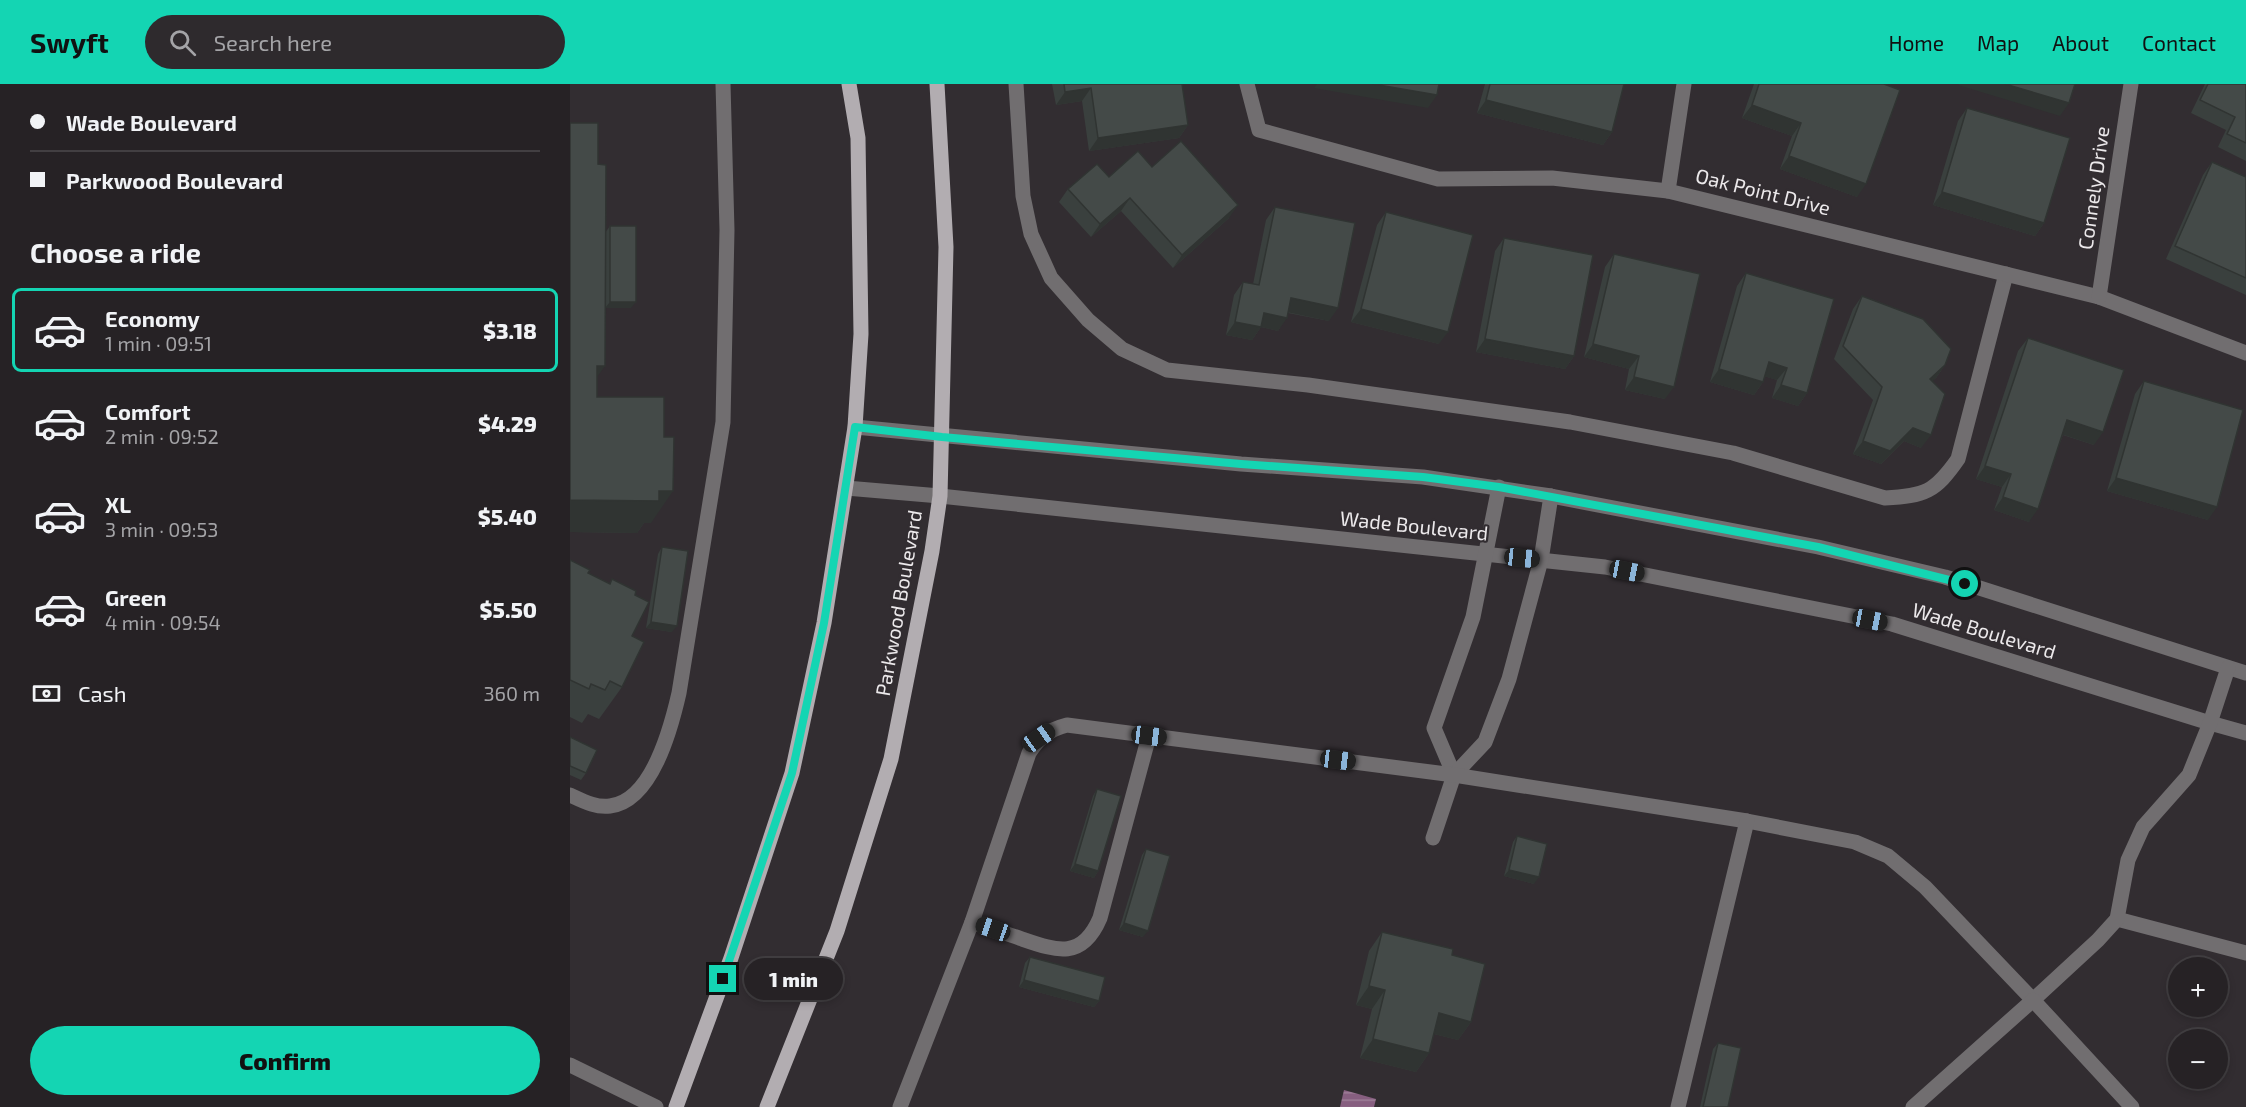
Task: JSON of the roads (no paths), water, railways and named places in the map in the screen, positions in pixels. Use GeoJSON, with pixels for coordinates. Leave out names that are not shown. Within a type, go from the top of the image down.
{"type":"FeatureCollection","features":[{"type":"Feature","properties":{"kind":"main road"},"geometry":{"type":"LineString","coordinates":[[676,1107],[731,958],[792,773],[824,623],[855,427],[861,334],[858,138],[849,84]]}},
{"type":"Feature","properties":{"kind":"main road","name":"Parkwood Boulevard"},"geometry":{"type":"LineString","coordinates":[[767,1107],[837,931],[891,759],[919,621],[940,496],[946,247],[937,84]]}},
{"type":"Feature","properties":{"kind":"street"},"geometry":{"type":"LineString","coordinates":[[570,795],[597,806],[610,806],[630,799],[638,792],[649,775],[670,729],[679,693],[723,422],[727,230],[723,84]]}},
{"type":"Feature","properties":{"kind":"street"},"geometry":{"type":"LineString","coordinates":[[1016,84],[1023,196],[1030,234],[1051,278],[1088,320],[1122,349],[1167,370],[1308,385],[1570,422],[1733,453],[1885,498],[1911,497],[1928,491],[1944,479],[1958,459],[2006,274]]}},
{"type":"Feature","properties":{"kind":"street","name":"Oak Point Drive"},"geometry":{"type":"LineString","coordinates":[[1247,84],[1259,130],[1438,179],[1552,178],[1668,190],[2099,297],[2246,353]]}},
{"type":"Feature","properties":{"kind":"street"},"geometry":{"type":"LineString","coordinates":[[1668,190],[1684,84]]}},
{"type":"Feature","properties":{"kind":"street","name":"Connely Drive"},"geometry":{"type":"LineString","coordinates":[[2099,297],[2131,84]]}},
{"type":"Feature","properties":{"kind":"street","name":"Wade Boulevard"},"geometry":{"type":"LineString","coordinates":[[855,427],[1241,464],[1423,477],[1551,496],[1818,547],[1945,578],[2246,673]]}},
{"type":"Feature","properties":{"kind":"street"},"geometry":{"type":"LineString","coordinates":[[1454,775],[1434,728],[1473,617],[1499,487]]}},
{"type":"Feature","properties":{"kind":"street","name":"Wade Boulevard"},"geometry":{"type":"LineString","coordinates":[[846,488],[1605,567],[1892,624],[2246,733]]}},
{"type":"Feature","properties":{"kind":"street"},"geometry":{"type":"LineString","coordinates":[[1433,837],[1454,775],[1485,742],[1509,679],[1541,560],[1551,496]]}},
{"type":"Feature","properties":{"kind":"street"},"geometry":{"type":"LineString","coordinates":[[1913,1107],[2098,940],[2116,919],[2128,860],[2143,827],[2189,775],[2210,723],[2228,668]]}},
{"type":"Feature","properties":{"kind":"street"},"geometry":{"type":"LineString","coordinates":[[900,1107],[972,922],[1029,753],[1039,738],[1051,729],[1067,725],[1454,775],[1747,822],[1854,842],[1888,856],[1925,887],[2132,1107]]}},
{"type":"Feature","properties":{"kind":"street"},"geometry":{"type":"LineString","coordinates":[[972,922],[1053,950],[1069,949],[1085,941],[1094,931],[1100,918],[1149,736]]}},
{"type":"Feature","properties":{"kind":"street"},"geometry":{"type":"LineString","coordinates":[[1678,1107],[1747,822]]}},
{"type":"Feature","properties":{"kind":"street"},"geometry":{"type":"LineString","coordinates":[[2116,919],[2246,953]]}},
{"type":"Feature","properties":{"kind":"street"},"geometry":{"type":"LineString","coordinates":[[570,1065],[656,1107]]}}]}
